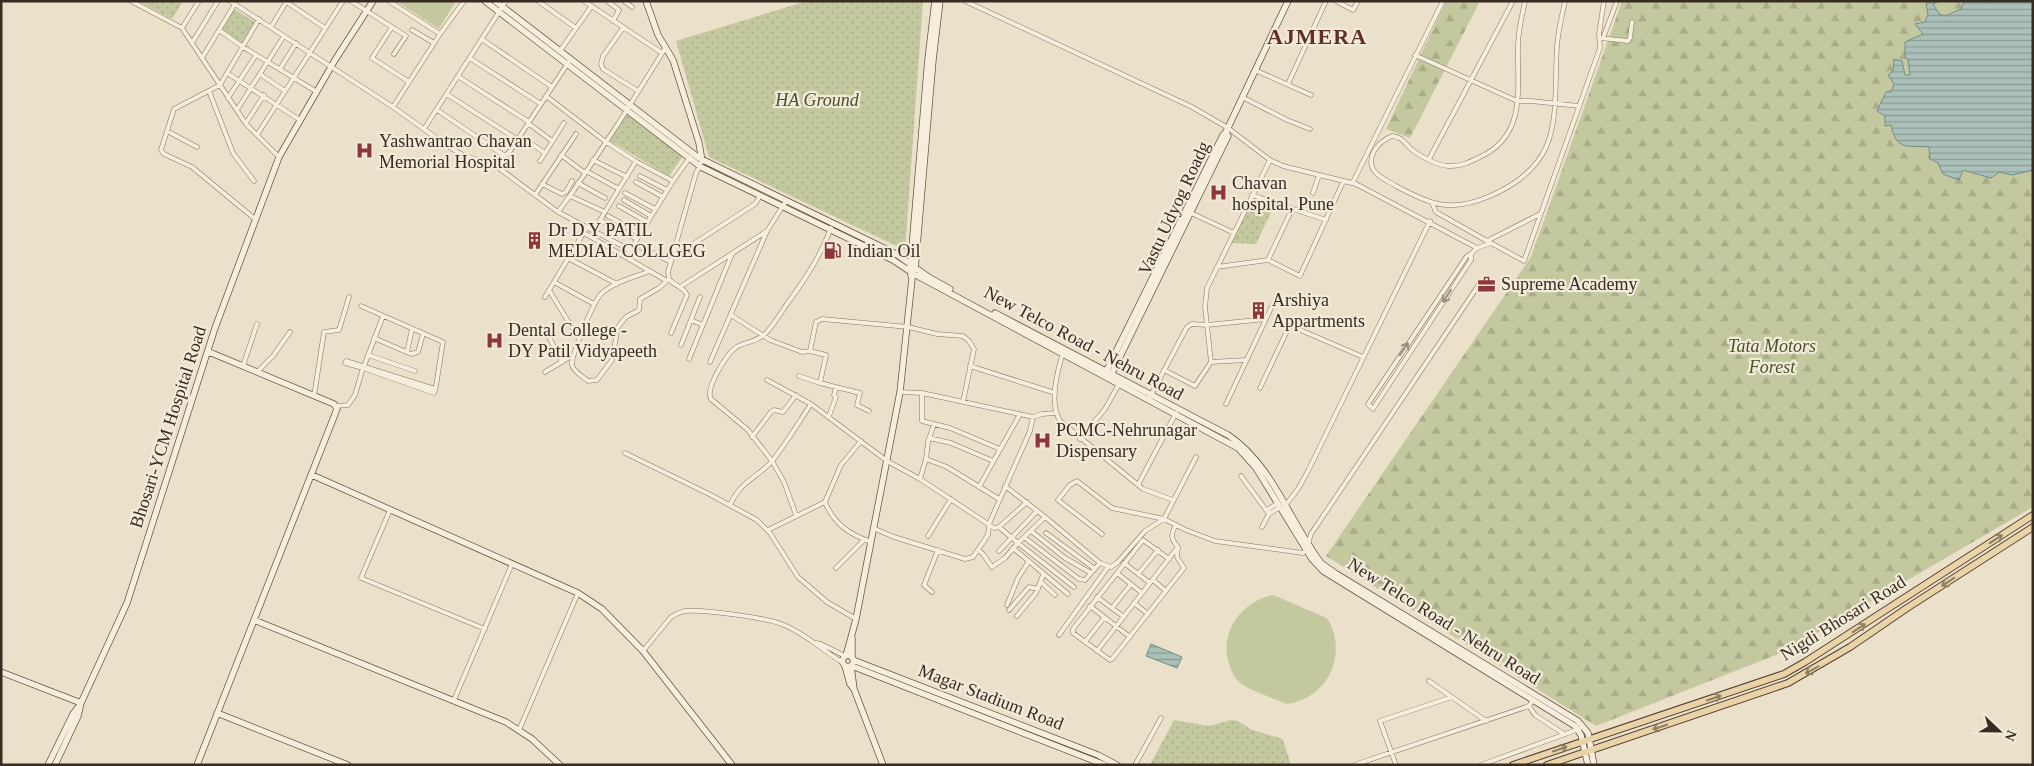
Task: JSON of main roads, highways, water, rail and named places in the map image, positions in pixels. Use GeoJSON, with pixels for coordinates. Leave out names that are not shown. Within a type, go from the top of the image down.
{"type":"FeatureCollection","features":[{"type":"Feature","properties":{"kind":"main road","name":"Nigdi Bhosari Road"},"geometry":{"type":"LineString","coordinates":[[1514,765],[1784,674],[2033,515]]}},
{"type":"Feature","properties":{"kind":"main road","name":"Nigdi Bhosari Road"},"geometry":{"type":"LineString","coordinates":[[1546,765],[1788,683],[1850,647],[2033,527]]}},
{"type":"Feature","properties":{"kind":"water"},"geometry":{"type":"Polygon","coordinates":[[[1930,1],[1940,1],[1933,4],[1939,14],[1945,16],[1961,9],[1964,1],[1988,1],[1990,3],[1994,1],[2033,1],[2033,170],[2012,175],[1999,172],[1991,178],[1963,170],[1959,180],[1943,174],[1938,163],[1930,159],[1929,147],[1904,145],[1896,140],[1891,125],[1885,126],[1885,116],[1877,111],[1886,92],[1891,92],[1894,84],[1888,75],[1893,71],[1894,59],[1902,61],[1905,75],[1910,75],[1908,60],[1905,57],[1905,42],[1923,34],[1915,24],[1925,22],[1928,14],[1926,4],[1930,1]]]}},
{"type":"Feature","properties":{"kind":"water"},"geometry":{"type":"Polygon","coordinates":[[[1151,644],[1182,657],[1177,668],[1146,656],[1151,644]]]}},
{"type":"Feature","properties":{"kind":"place","name":"Yashwantrao Chavan Memorial Hospital"},"geometry":{"type":"Point","coordinates":[365,151]}},
{"type":"Feature","properties":{"kind":"place","name":"Chavan hospital, Pune"},"geometry":{"type":"Point","coordinates":[1218,193]}},
{"type":"Feature","properties":{"kind":"place","name":"Dr D Y PATIL MEDIAL COLLGEG"},"geometry":{"type":"Point","coordinates":[534,240]}},
{"type":"Feature","properties":{"kind":"place","name":"Indian Oil"},"geometry":{"type":"Point","coordinates":[833,251]}},
{"type":"Feature","properties":{"kind":"place","name":"Supreme Academy"},"geometry":{"type":"Point","coordinates":[1487,284]}},
{"type":"Feature","properties":{"kind":"place","name":"Arshiya Appartments"},"geometry":{"type":"Point","coordinates":[1258,310]}},
{"type":"Feature","properties":{"kind":"place","name":"Dental College - DY Patil Vidyapeeth"},"geometry":{"type":"Point","coordinates":[494,340]}},
{"type":"Feature","properties":{"kind":"place","name":"PCMC-Nehrunagar Dispensary"},"geometry":{"type":"Point","coordinates":[1042,440]}},
{"type":"Feature","properties":{"kind":"district","name":"AJMERA"},"geometry":{"type":"Point","coordinates":[1317,36]}},
{"type":"Feature","properties":{"kind":"park label","name":"HA Ground"},"geometry":{"type":"Point","coordinates":[817,100]}},
{"type":"Feature","properties":{"kind":"park label","name":"Tata Motors Forest"},"geometry":{"type":"Point","coordinates":[1772,356]}}]}
